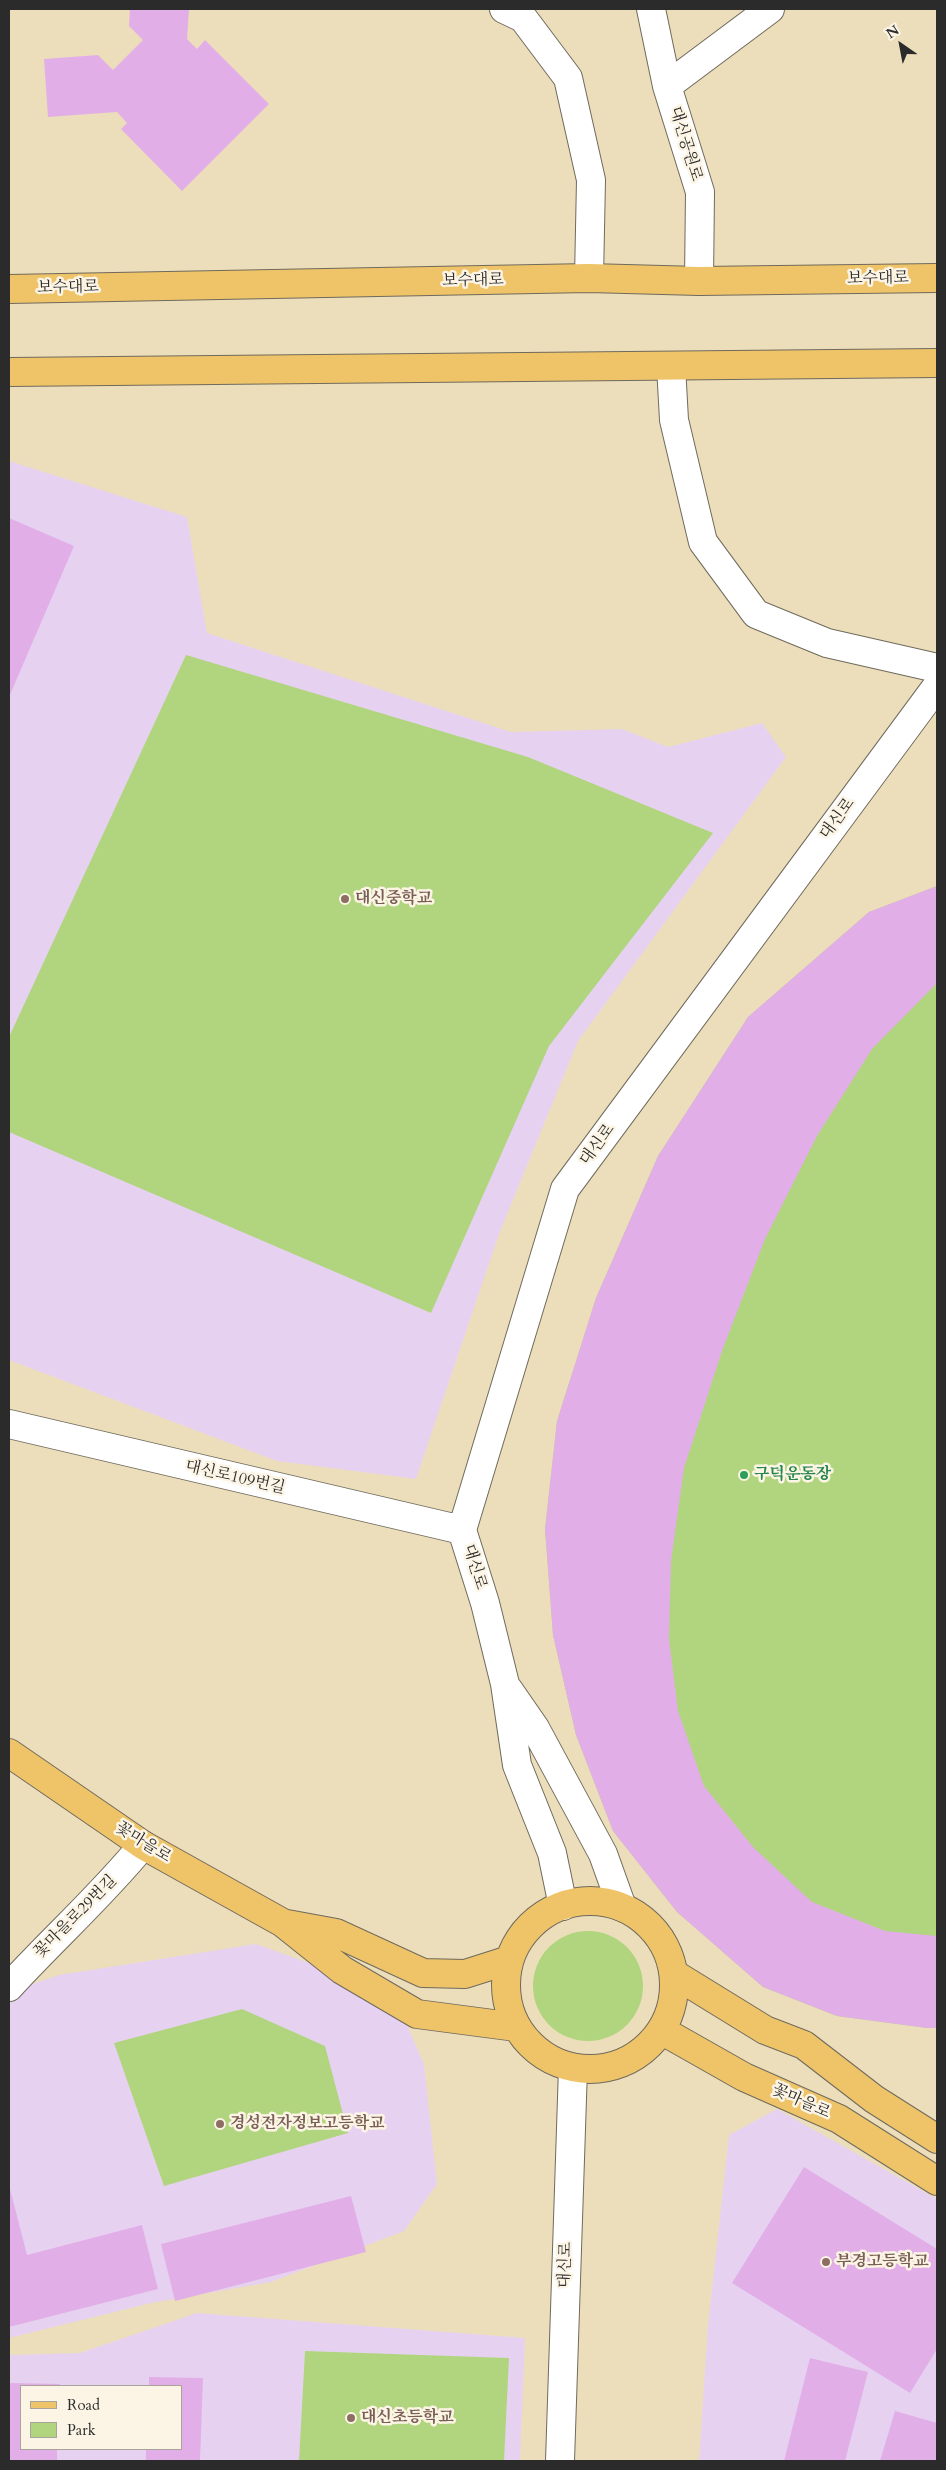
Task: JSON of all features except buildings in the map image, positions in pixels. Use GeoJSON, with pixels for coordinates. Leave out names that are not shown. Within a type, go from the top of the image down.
{"type":"FeatureCollection","features":[{"type":"Feature","properties":{"kind":"main road","name":"보수대로"},"geometry":{"type":"LineString","coordinates":[[9,289],[589,278],[699,280],[937,278]]}},
{"type":"Feature","properties":{"kind":"main road"},"geometry":{"type":"LineString","coordinates":[[15,376],[937,363]]}},
{"type":"Feature","properties":{"kind":"main road","name":"꽃마을로"},"geometry":{"type":"LineString","coordinates":[[9,1753],[143,1846],[283,1923],[342,1970],[416,2014],[516,2027]]}},
{"type":"Feature","properties":{"kind":"main road"},"geometry":{"type":"LineString","coordinates":[[593,1902],[622,1907],[647,1923],[665,1946],[674,1974],[673,2004],[661,2030],[638,2055],[607,2068],[572,2068],[550,2060],[531,2046],[516,2027],[506,1995],[509,1960],[521,1937],[540,1918],[563,1906],[593,1902]]}},
{"type":"Feature","properties":{"kind":"main road","name":"꽃마을로"},"geometry":{"type":"LineString","coordinates":[[283,1923],[336,1933],[423,1973],[465,1974],[509,1960]]}},
{"type":"Feature","properties":{"kind":"main road"},"geometry":{"type":"LineString","coordinates":[[674,1974],[765,2030],[804,2045],[874,2099],[937,2140]]}},
{"type":"Feature","properties":{"kind":"main road","name":"꽃마을로"},"geometry":{"type":"LineString","coordinates":[[661,2030],[744,2077],[839,2119],[937,2181]]}},
{"type":"Feature","properties":{"kind":"street"},"geometry":{"type":"LineString","coordinates":[[504,9],[523,18],[568,78],[591,180],[589,278]]}},
{"type":"Feature","properties":{"kind":"street","name":"대신공원로"},"geometry":{"type":"LineString","coordinates":[[651,9],[667,86],[700,192],[699,280]]}},
{"type":"Feature","properties":{"kind":"street"},"geometry":{"type":"LineString","coordinates":[[667,86],[770,9]]}},
{"type":"Feature","properties":{"kind":"street"},"geometry":{"type":"LineString","coordinates":[[671,366],[674,420],[703,542],[756,614],[828,643],[937,668]]}},
{"type":"Feature","properties":{"kind":"street","name":"대신로"},"geometry":{"type":"LineString","coordinates":[[563,1906],[552,1853],[517,1765],[505,1684],[485,1603],[462,1530],[565,1189],[937,686]]}},
{"type":"Feature","properties":{"kind":"street","name":"대신로109번길"},"geometry":{"type":"LineString","coordinates":[[9,1424],[462,1530]]}},
{"type":"Feature","properties":{"kind":"street","name":"대신로"},"geometry":{"type":"LineString","coordinates":[[505,1684],[535,1728],[603,1854],[622,1907]]}},
{"type":"Feature","properties":{"kind":"street","name":"꽃마을로29번길"},"geometry":{"type":"LineString","coordinates":[[9,1987],[43,1950],[107,1888],[143,1846]]}},
{"type":"Feature","properties":{"kind":"street","name":"대신로"},"geometry":{"type":"LineString","coordinates":[[560,2461],[572,2068]]}},
{"type":"Feature","properties":{"kind":"shaded area","name":"대신중학교"},"geometry":{"type":"Polygon","coordinates":[[[9,461],[187,517],[207,633],[511,732],[622,729],[668,747],[762,723],[786,757],[578,1041],[499,1234],[416,1479],[277,1461],[9,1360],[9,461]]]}},
{"type":"Feature","properties":{"kind":"shaded area","name":"경성전자정보고등학교"},"geometry":{"type":"Polygon","coordinates":[[[256,1944],[393,1993],[424,2064],[437,2184],[404,2231],[271,2282],[151,2303],[9,2338],[9,1992],[59,1975],[256,1944]]]}},
{"type":"Feature","properties":{"kind":"shaded area","name":"부경고등학교"},"geometry":{"type":"Polygon","coordinates":[[[777,2109],[937,2199],[937,2461],[699,2461],[708,2325],[729,2135],[777,2109]]]}},
{"type":"Feature","properties":{"kind":"shaded area","name":"대신초등학교"},"geometry":{"type":"Polygon","coordinates":[[[197,2313],[525,2338],[520,2461],[9,2461],[9,2355],[80,2353],[197,2313]]]}},
{"type":"Feature","properties":{"kind":"green space"},"geometry":{"type":"Polygon","coordinates":[[[186,655],[528,757],[713,833],[549,1046],[431,1313],[9,1132],[9,1037],[186,655]]]}},
{"type":"Feature","properties":{"kind":"green space","name":"구덕운동장"},"geometry":{"type":"Polygon","coordinates":[[[937,886],[937,2028],[927,2028],[837,2016],[763,1987],[677,1912],[613,1831],[576,1735],[553,1635],[545,1529],[557,1421],[596,1298],[658,1156],[748,1017],[869,912],[937,886]]]}},
{"type":"Feature","properties":{"kind":"green space"},"geometry":{"type":"Polygon","coordinates":[[[588,1931],[609,1935],[627,1947],[639,1965],[643,1986],[639,2007],[627,2025],[609,2037],[588,2041],[567,2037],[549,2025],[537,2007],[533,1986],[537,1965],[549,1947],[567,1935],[588,1931]]]}},
{"type":"Feature","properties":{"kind":"green space"},"geometry":{"type":"Polygon","coordinates":[[[242,2009],[325,2046],[348,2133],[164,2186],[114,2043],[242,2009]]]}},
{"type":"Feature","properties":{"kind":"green space"},"geometry":{"type":"Polygon","coordinates":[[[305,2351],[509,2358],[504,2461],[299,2461],[305,2351]]]}},
{"type":"Feature","properties":{"kind":"place","name":"대신중학교"},"geometry":{"type":"Point","coordinates":[345,899]}},
{"type":"Feature","properties":{"kind":"place","name":"구덕운동장"},"geometry":{"type":"Point","coordinates":[744,1475]}},
{"type":"Feature","properties":{"kind":"place","name":"경성전자정보고등학교"},"geometry":{"type":"Point","coordinates":[220,2124]}},
{"type":"Feature","properties":{"kind":"place","name":"부경고등학교"},"geometry":{"type":"Point","coordinates":[826,2262]}},
{"type":"Feature","properties":{"kind":"place","name":"대신초등학교"},"geometry":{"type":"Point","coordinates":[351,2418]}}]}
